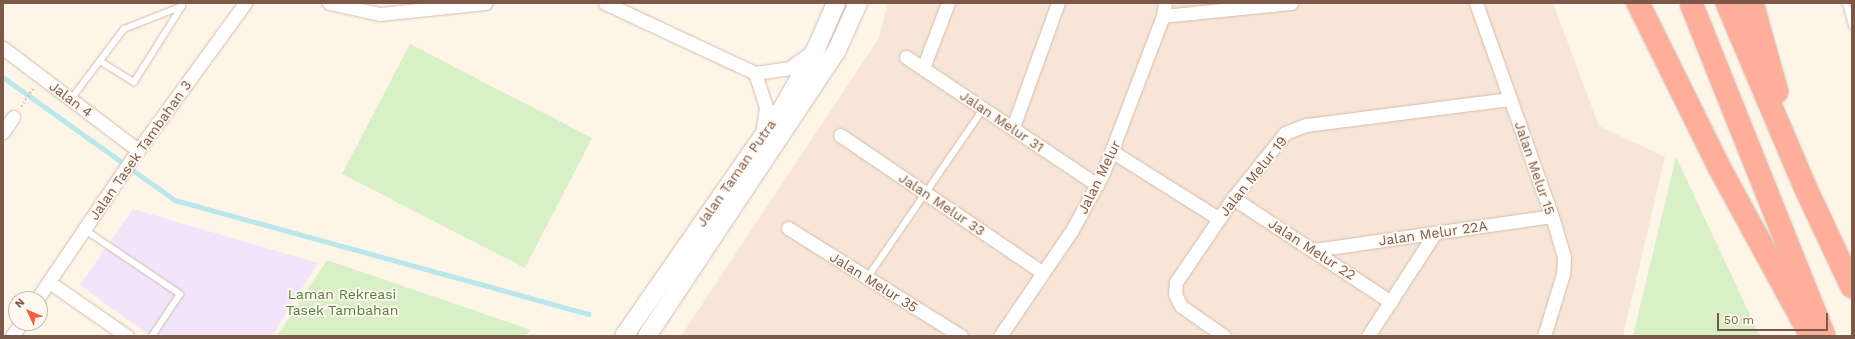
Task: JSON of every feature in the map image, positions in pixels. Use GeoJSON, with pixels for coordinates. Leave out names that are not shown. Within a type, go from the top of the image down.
{"type":"FeatureCollection","features":[{"type":"Feature","properties":{"kind":"highway"},"geometry":{"type":"LineString","coordinates":[[1638,3],[1719,167],[1811,336]]}},
{"type":"Feature","properties":{"kind":"highway"},"geometry":{"type":"LineString","coordinates":[[1691,3],[1824,336]]}},
{"type":"Feature","properties":{"kind":"highway"},"geometry":{"type":"LineString","coordinates":[[1727,3],[1804,187],[1852,287]]}},
{"type":"Feature","properties":{"kind":"highway"},"geometry":{"type":"LineString","coordinates":[[1752,3],[1804,187]]}},
{"type":"Feature","properties":{"kind":"street","name":"Jalan Tasek Tambahan 3"},"geometry":{"type":"LineString","coordinates":[[43,291],[135,155],[245,3]]}},
{"type":"Feature","properties":{"kind":"street"},"geometry":{"type":"LineString","coordinates":[[329,3],[380,14],[485,3]]}},
{"type":"Feature","properties":{"kind":"street"},"geometry":{"type":"LineString","coordinates":[[605,3],[755,74],[789,68],[816,49]]}},
{"type":"Feature","properties":{"kind":"street","name":"Jalan Taman Putra"},"geometry":{"type":"LineString","coordinates":[[624,336],[785,104],[816,49],[836,3]]}},
{"type":"Feature","properties":{"kind":"street","name":"Jalan Taman Putra"},"geometry":{"type":"LineString","coordinates":[[647,336],[836,52],[858,3]]}},
{"type":"Feature","properties":{"kind":"street"},"geometry":{"type":"LineString","coordinates":[[923,68],[948,3]]}},
{"type":"Feature","properties":{"kind":"street"},"geometry":{"type":"LineString","coordinates":[[1013,127],[1058,3]]}},
{"type":"Feature","properties":{"kind":"street","name":"Jalan Melur"},"geometry":{"type":"LineString","coordinates":[[1000,336],[1043,274],[1097,185],[1112,152],[1163,16],[1165,3]]}},
{"type":"Feature","properties":{"kind":"street"},"geometry":{"type":"LineString","coordinates":[[1163,16],[1291,3]]}},
{"type":"Feature","properties":{"kind":"street","name":"Jalan Melur 15"},"geometry":{"type":"LineString","coordinates":[[1476,3],[1552,216],[1564,257],[1563,274],[1544,336]]}},
{"type":"Feature","properties":{"kind":"street","name":"Jalan 4"},"geometry":{"type":"LineString","coordinates":[[3,48],[71,99],[135,155]]}},
{"type":"Feature","properties":{"kind":"street","name":"Jalan Melur 31"},"geometry":{"type":"LineString","coordinates":[[906,57],[1013,127],[1097,185]]}},
{"type":"Feature","properties":{"kind":"street"},"geometry":{"type":"LineString","coordinates":[[755,74],[766,106],[762,136]]}},
{"type":"Feature","properties":{"kind":"street","name":"Jalan Melur 19"},"geometry":{"type":"LineString","coordinates":[[1224,336],[1181,306],[1175,294],[1176,282],[1218,218],[1285,133],[1306,125],[1510,99]]}},
{"type":"Feature","properties":{"kind":"street"},"geometry":{"type":"LineString","coordinates":[[3,132],[13,117]]}},
{"type":"Feature","properties":{"kind":"street","name":"Jalan Melur 33"},"geometry":{"type":"LineString","coordinates":[[840,135],[1043,274]]}},
{"type":"Feature","properties":{"kind":"street"},"geometry":{"type":"LineString","coordinates":[[1112,152],[1218,218]]}},
{"type":"Feature","properties":{"kind":"street","name":"Jalan Melur 22"},"geometry":{"type":"LineString","coordinates":[[1234,198],[1391,302]]}},
{"type":"Feature","properties":{"kind":"street","name":"Jalan Melur 22A"},"geometry":{"type":"LineString","coordinates":[[1314,250],[1552,216]]}},
{"type":"Feature","properties":{"kind":"street","name":"Jalan Melur 35"},"geometry":{"type":"LineString","coordinates":[[788,228],[961,336]]}},
{"type":"Feature","properties":{"kind":"street"},"geometry":{"type":"LineString","coordinates":[[1368,336],[1435,233]]}},
{"type":"Feature","properties":{"kind":"street"},"geometry":{"type":"LineString","coordinates":[[49,282],[127,336]]}},
{"type":"Feature","properties":{"kind":"lane"},"geometry":{"type":"LineString","coordinates":[[1846,3],[1852,26]]}},
{"type":"Feature","properties":{"kind":"lane"},"geometry":{"type":"LineString","coordinates":[[100,61],[134,82],[183,5]]}},
{"type":"Feature","properties":{"kind":"lane"},"geometry":{"type":"LineString","coordinates":[[71,99],[124,29],[183,5]]}},
{"type":"Feature","properties":{"kind":"lane"},"geometry":{"type":"LineString","coordinates":[[867,278],[927,194],[984,108]]}},
{"type":"Feature","properties":{"kind":"lane"},"geometry":{"type":"LineString","coordinates":[[85,230],[180,294],[152,336]]}},
{"type":"Feature","properties":{"kind":"path"},"geometry":{"type":"LineString","coordinates":[[13,117],[41,77]]}},
{"type":"Feature","properties":{"kind":"shaded area"},"geometry":{"type":"Polygon","coordinates":[[[888,3],[1553,3],[1599,126],[1665,157],[1623,336],[681,336],[879,38],[888,3]]]}},
{"type":"Feature","properties":{"kind":"shaded area"},"geometry":{"type":"Polygon","coordinates":[[[133,209],[318,263],[272,336],[150,336],[80,285],[133,209]]]}},
{"type":"Feature","properties":{"kind":"green space"},"geometry":{"type":"Polygon","coordinates":[[[410,44],[592,138],[525,268],[342,174],[410,44]]]}},
{"type":"Feature","properties":{"kind":"green space"},"geometry":{"type":"Polygon","coordinates":[[[1676,157],[1760,336],[1633,336],[1676,157]]]}},
{"type":"Feature","properties":{"kind":"green space","name":"Laman Rekreasi Tasek Tambahan"},"geometry":{"type":"Polygon","coordinates":[[[327,260],[531,330],[526,336],[277,336],[327,260]]]}},
{"type":"Feature","properties":{"kind":"waterway"},"geometry":{"type":"LineString","coordinates":[[3,77],[175,200],[589,314]]}}]}
